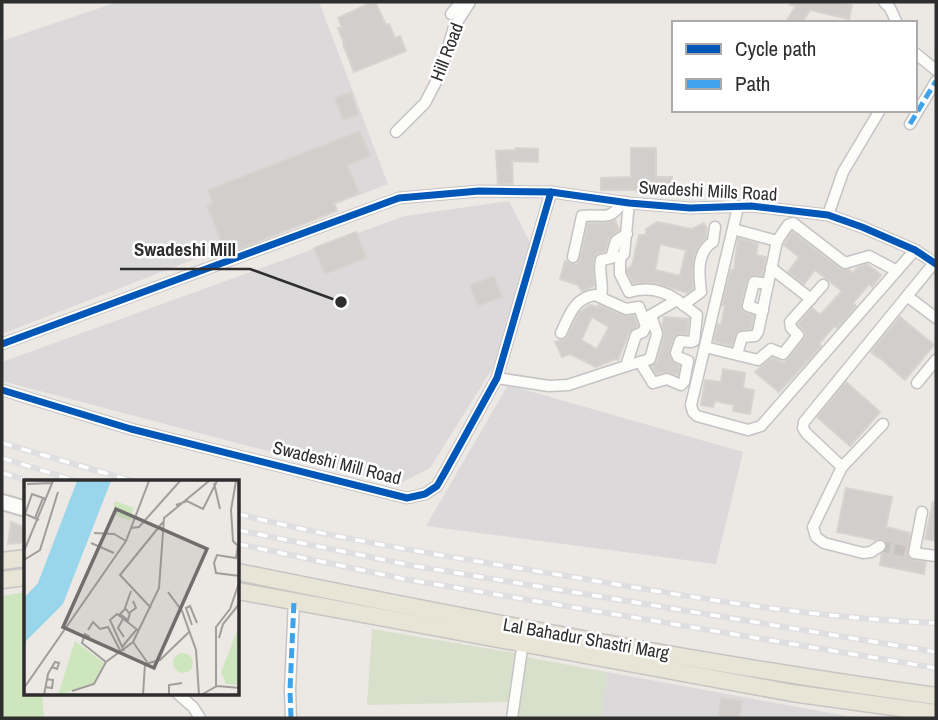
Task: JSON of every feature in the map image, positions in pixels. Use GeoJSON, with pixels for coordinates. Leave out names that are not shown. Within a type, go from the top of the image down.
{"type":"FeatureCollection","features":[{"type":"Feature","properties":{"kind":"main road"},"geometry":{"type":"LineString","coordinates":[[2,561],[24,558]]}},
{"type":"Feature","properties":{"kind":"main road","name":"Lal Bahadur Shastri Marg"},"geometry":{"type":"LineString","coordinates":[[240,572],[453,622],[523,642],[560,641]]}},
{"type":"Feature","properties":{"kind":"main road"},"geometry":{"type":"LineString","coordinates":[[2,580],[24,577]]}},
{"type":"Feature","properties":{"kind":"main road","name":"Lal Bahadur Shastri Marg"},"geometry":{"type":"LineString","coordinates":[[240,591],[453,622],[936,713]]}},
{"type":"Feature","properties":{"kind":"main road","name":"Lal Bahadur Shastri Marg"},"geometry":{"type":"LineString","coordinates":[[793,684],[936,696]]}},
{"type":"Feature","properties":{"kind":"street"},"geometry":{"type":"LineString","coordinates":[[451,14],[461,2]]}},
{"type":"Feature","properties":{"kind":"street","name":"Hill Road"},"geometry":{"type":"LineString","coordinates":[[396,132],[425,103],[440,74],[454,27],[470,2]]}},
{"type":"Feature","properties":{"kind":"street"},"geometry":{"type":"LineString","coordinates":[[884,2],[896,21]]}},
{"type":"Feature","properties":{"kind":"street"},"geometry":{"type":"LineString","coordinates":[[917,59],[936,70]]}},
{"type":"Feature","properties":{"kind":"street"},"geometry":{"type":"LineString","coordinates":[[910,124],[936,81]]}},
{"type":"Feature","properties":{"kind":"street"},"geometry":{"type":"LineString","coordinates":[[828,215],[843,172],[879,112]]}},
{"type":"Feature","properties":{"kind":"street","name":"Swadeshi Mills Road"},"geometry":{"type":"LineString","coordinates":[[2,344],[399,198],[479,191],[551,192],[626,203],[690,208],[751,206],[828,215],[915,250],[935,263]]}},
{"type":"Feature","properties":{"kind":"street","name":"Swadeshi Mill Road"},"geometry":{"type":"LineString","coordinates":[[2,390],[131,429],[407,498],[425,494],[437,485],[497,378],[551,192]]}},
{"type":"Feature","properties":{"kind":"street"},"geometry":{"type":"LineString","coordinates":[[497,378],[549,386],[568,385],[650,359],[657,334],[629,292],[620,274],[616,257],[616,241],[627,234],[626,203]]}},
{"type":"Feature","properties":{"kind":"street"},"geometry":{"type":"LineString","coordinates":[[573,257],[582,216],[610,215],[626,203]]}},
{"type":"Feature","properties":{"kind":"street"},"geometry":{"type":"LineString","coordinates":[[738,207],[691,405],[697,416],[735,427],[748,430],[761,426],[915,250]]}},
{"type":"Feature","properties":{"kind":"street"},"geometry":{"type":"LineString","coordinates":[[737,354],[742,337],[755,336],[758,332],[777,241],[788,225],[793,223],[845,263],[869,256],[897,271]]}},
{"type":"Feature","properties":{"kind":"street"},"geometry":{"type":"LineString","coordinates":[[648,317],[701,292],[698,276],[704,248],[713,242],[715,226]]}},
{"type":"Feature","properties":{"kind":"street"},"geometry":{"type":"LineString","coordinates":[[733,229],[777,241]]}},
{"type":"Feature","properties":{"kind":"street"},"geometry":{"type":"LineString","coordinates":[[601,297],[601,260],[616,257]]}},
{"type":"Feature","properties":{"kind":"street"},"geometry":{"type":"LineString","coordinates":[[842,467],[806,433],[804,422],[935,263]]}},
{"type":"Feature","properties":{"kind":"street"},"geometry":{"type":"LineString","coordinates":[[772,268],[811,299]]}},
{"type":"Feature","properties":{"kind":"street"},"geometry":{"type":"LineString","coordinates":[[763,311],[748,306],[754,282],[768,284]]}},
{"type":"Feature","properties":{"kind":"street"},"geometry":{"type":"LineString","coordinates":[[705,346],[758,360],[771,349],[781,354],[786,353],[798,335],[790,328],[790,322],[823,285]]}},
{"type":"Feature","properties":{"kind":"street"},"geometry":{"type":"LineString","coordinates":[[629,292],[646,289],[664,293],[680,302],[698,318],[694,341],[680,341],[676,353],[678,357],[688,360],[681,385],[667,379],[653,383],[640,362]]}},
{"type":"Feature","properties":{"kind":"street"},"geometry":{"type":"LineString","coordinates":[[561,333],[573,307],[581,299],[595,295],[626,309],[639,307]]}},
{"type":"Feature","properties":{"kind":"street"},"geometry":{"type":"LineString","coordinates":[[907,296],[936,318]]}},
{"type":"Feature","properties":{"kind":"street"},"geometry":{"type":"LineString","coordinates":[[626,366],[636,335],[645,330],[648,317]]}},
{"type":"Feature","properties":{"kind":"street"},"geometry":{"type":"LineString","coordinates":[[917,383],[936,360]]}},
{"type":"Feature","properties":{"kind":"street"},"geometry":{"type":"LineString","coordinates":[[880,546],[863,553],[824,543],[816,537],[813,527],[842,467],[883,424]]}},
{"type":"Feature","properties":{"kind":"street"},"geometry":{"type":"LineString","coordinates":[[2,502],[24,508]]}},
{"type":"Feature","properties":{"kind":"street"},"geometry":{"type":"LineString","coordinates":[[922,512],[915,553],[936,556]]}},
{"type":"Feature","properties":{"kind":"street"},"geometry":{"type":"LineString","coordinates":[[291,718],[294,601]]}},
{"type":"Feature","properties":{"kind":"street"},"geometry":{"type":"LineString","coordinates":[[512,718],[523,642]]}},
{"type":"Feature","properties":{"kind":"street"},"geometry":{"type":"LineString","coordinates":[[180,696],[200,718]]}},
{"type":"Feature","properties":{"kind":"shaded area"},"geometry":{"type":"Polygon","coordinates":[[[117,2],[319,2],[388,184],[2,334],[2,41],[117,2]]]}},
{"type":"Feature","properties":{"kind":"shaded area"},"geometry":{"type":"Polygon","coordinates":[[[509,201],[531,245],[499,358],[430,468],[397,485],[2,381],[2,362],[405,216],[509,201]]]}},
{"type":"Feature","properties":{"kind":"shaded area"},"geometry":{"type":"Polygon","coordinates":[[[508,385],[743,452],[716,564],[426,526],[508,385]]]}},
{"type":"Feature","properties":{"kind":"shaded area"},"geometry":{"type":"Polygon","coordinates":[[[607,672],[858,718],[601,718],[607,672]]]}},
{"type":"Feature","properties":{"kind":"green space"},"geometry":{"type":"Polygon","coordinates":[[[24,592],[24,696],[42,696],[44,718],[2,718],[2,596],[24,592]]]}},
{"type":"Feature","properties":{"kind":"green space"},"geometry":{"type":"Polygon","coordinates":[[[372,629],[515,653],[508,702],[367,705],[372,629]]]}},
{"type":"Feature","properties":{"kind":"green space"},"geometry":{"type":"Polygon","coordinates":[[[525,657],[607,672],[601,718],[516,718],[525,657]]]}},
{"type":"Feature","properties":{"kind":"building"},"geometry":{"type":"Polygon","coordinates":[[[375,2],[395,38],[400,36],[406,51],[354,72],[338,28],[342,27],[338,18],[375,2]]]}},
{"type":"Feature","properties":{"kind":"building"},"geometry":{"type":"Polygon","coordinates":[[[791,2],[838,2],[852,5],[849,19],[810,10],[803,21],[786,21],[796,6],[790,5],[791,2]]]}},
{"type":"Feature","properties":{"kind":"building"},"geometry":{"type":"Polygon","coordinates":[[[351,92],[358,115],[343,120],[335,98],[351,92]]]}},
{"type":"Feature","properties":{"kind":"building"},"geometry":{"type":"Polygon","coordinates":[[[360,131],[370,156],[347,165],[359,193],[334,203],[337,211],[226,254],[207,206],[213,203],[208,190],[360,131]]]}},
{"type":"Feature","properties":{"kind":"building"},"geometry":{"type":"Polygon","coordinates":[[[631,148],[656,148],[656,177],[672,177],[672,194],[601,190],[601,178],[631,177],[631,148]]]}},
{"type":"Feature","properties":{"kind":"building"},"geometry":{"type":"Polygon","coordinates":[[[538,149],[538,162],[512,161],[513,184],[498,184],[496,151],[538,149]]]}},
{"type":"Feature","properties":{"kind":"building"},"geometry":{"type":"Polygon","coordinates":[[[615,220],[619,230],[609,238],[605,252],[596,254],[594,259],[594,286],[582,291],[578,285],[560,279],[565,261],[577,265],[580,259],[588,223],[615,220]]]}},
{"type":"Feature","properties":{"kind":"building"},"geometry":{"type":"Polygon","coordinates":[[[657,222],[692,229],[704,223],[707,229],[706,238],[694,256],[693,289],[687,293],[656,283],[633,283],[627,269],[632,266],[639,235],[646,235],[646,229],[657,222]],[[660,244],[655,270],[680,276],[686,250],[660,244]]]}},
{"type":"Feature","properties":{"kind":"building"},"geometry":{"type":"Polygon","coordinates":[[[356,232],[366,258],[325,274],[314,248],[356,232]]]}},
{"type":"Feature","properties":{"kind":"building"},"geometry":{"type":"Polygon","coordinates":[[[792,232],[841,269],[853,273],[858,267],[867,264],[881,275],[872,287],[869,284],[853,303],[856,306],[852,311],[837,328],[834,326],[819,344],[821,346],[779,392],[755,372],[772,358],[784,363],[805,337],[805,332],[798,324],[812,308],[820,315],[842,291],[815,270],[804,284],[788,272],[799,257],[784,245],[792,232]]]}},
{"type":"Feature","properties":{"kind":"building"},"geometry":{"type":"Polygon","coordinates":[[[738,238],[758,244],[756,255],[766,257],[762,276],[752,275],[748,278],[741,304],[743,312],[754,316],[751,329],[737,332],[732,346],[714,341],[718,324],[721,325],[725,305],[722,305],[731,270],[734,270],[738,238]]]}},
{"type":"Feature","properties":{"kind":"building"},"geometry":{"type":"Polygon","coordinates":[[[494,276],[502,297],[478,306],[470,285],[494,276]]]}},
{"type":"Feature","properties":{"kind":"building"},"geometry":{"type":"Polygon","coordinates":[[[590,305],[599,305],[624,316],[634,315],[638,326],[629,332],[618,360],[596,367],[570,354],[562,357],[555,342],[566,339],[579,313],[590,305]],[[592,317],[581,340],[597,349],[609,327],[592,317]]]}},
{"type":"Feature","properties":{"kind":"building"},"geometry":{"type":"Polygon","coordinates":[[[664,317],[689,319],[687,334],[676,335],[669,351],[671,360],[680,366],[678,375],[666,372],[656,374],[651,366],[657,362],[664,336],[664,317]]]}},
{"type":"Feature","properties":{"kind":"building"},"geometry":{"type":"Polygon","coordinates":[[[900,317],[934,345],[905,380],[871,352],[900,317]]]}},
{"type":"Feature","properties":{"kind":"building"},"geometry":{"type":"Polygon","coordinates":[[[723,369],[745,373],[743,388],[754,390],[750,414],[733,411],[734,405],[715,401],[713,407],[701,405],[705,380],[721,382],[723,369]]]}},
{"type":"Feature","properties":{"kind":"building"},"geometry":{"type":"Polygon","coordinates":[[[846,382],[880,412],[850,446],[817,417],[846,382]]]}},
{"type":"Feature","properties":{"kind":"building"},"geometry":{"type":"Polygon","coordinates":[[[846,488],[892,497],[886,527],[910,533],[907,555],[912,560],[926,562],[924,574],[880,565],[882,553],[887,546],[883,539],[837,532],[846,488]]]}},
{"type":"Feature","properties":{"kind":"building"},"geometry":{"type":"Polygon","coordinates":[[[933,502],[936,502],[936,541],[925,539],[933,502]]]}},
{"type":"Feature","properties":{"kind":"building"},"geometry":{"type":"Polygon","coordinates":[[[11,522],[24,527],[24,541],[8,544],[11,522]]]}},
{"type":"Feature","properties":{"kind":"building"},"geometry":{"type":"Polygon","coordinates":[[[721,698],[742,701],[740,718],[718,718],[721,698]]]}},
{"type":"Feature","properties":{"kind":"tunnel"},"geometry":{"type":"LineString","coordinates":[[880,546],[914,553]]}},
{"type":"Feature","properties":{"kind":"railway"},"geometry":{"type":"LineString","coordinates":[[2,443],[129,480]]}},
{"type":"Feature","properties":{"kind":"railway"},"geometry":{"type":"LineString","coordinates":[[2,458],[73,480]]}},
{"type":"Feature","properties":{"kind":"railway"},"geometry":{"type":"LineString","coordinates":[[2,473],[26,480]]}},
{"type":"Feature","properties":{"kind":"railway"},"geometry":{"type":"LineString","coordinates":[[240,514],[402,548],[705,599],[843,617],[936,623]]}},
{"type":"Feature","properties":{"kind":"railway"},"geometry":{"type":"LineString","coordinates":[[240,530],[409,565],[936,652]]}},
{"type":"Feature","properties":{"kind":"railway"},"geometry":{"type":"LineString","coordinates":[[240,544],[404,579],[936,668]]}},
{"type":"Feature","properties":{"kind":"marked path"},"geometry":{"type":"LineString","coordinates":[[910,124],[936,81]]}},
{"type":"Feature","properties":{"kind":"marked path"},"geometry":{"type":"LineString","coordinates":[[291,718],[294,601]]}},
{"type":"Feature","properties":{"kind":"cycle path"},"geometry":{"type":"LineString","coordinates":[[2,344],[399,198],[479,191],[551,192],[629,203],[690,208],[751,206],[828,215],[915,250],[936,264]]}},
{"type":"Feature","properties":{"kind":"cycle path"},"geometry":{"type":"LineString","coordinates":[[2,390],[131,429],[407,498],[425,494],[437,486],[497,378],[551,192]]}},
{"type":"Feature","properties":{"kind":"place","name":"Swadeshi Mill"},"geometry":{"type":"Point","coordinates":[341,302]}}]}
